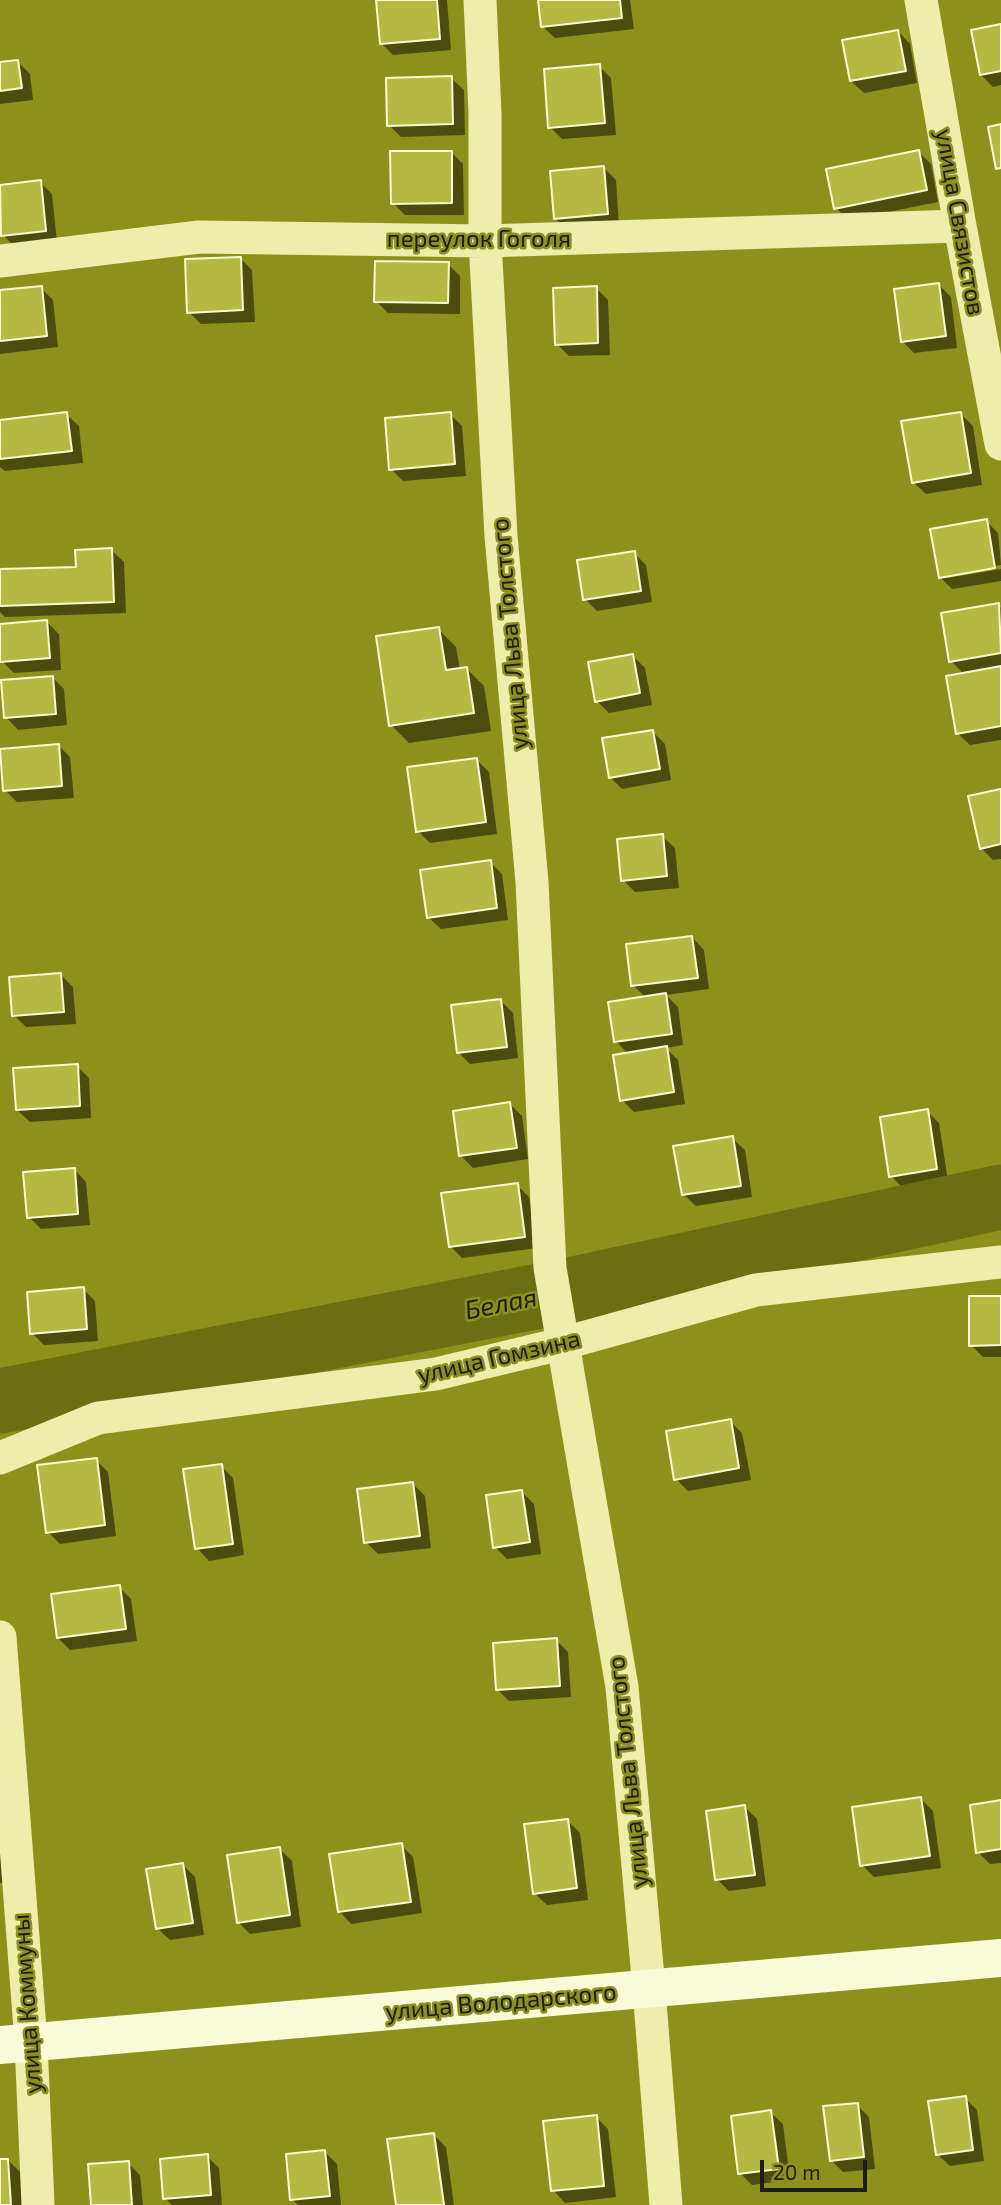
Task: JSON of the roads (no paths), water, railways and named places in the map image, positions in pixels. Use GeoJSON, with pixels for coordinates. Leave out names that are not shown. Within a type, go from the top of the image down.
{"type":"FeatureCollection","features":[{"type":"Feature","properties":{"kind":"main road","name":"улица Володарского"},"geometry":{"type":"LineString","coordinates":[[16,2044],[1001,1958]]}},
{"type":"Feature","properties":{"kind":"street","name":"улица Льва Толстого"},"geometry":{"type":"LineString","coordinates":[[480,0],[485,113],[485,241],[501,536],[532,882],[550,1268],[622,1688],[666,2205]]}},
{"type":"Feature","properties":{"kind":"street","name":"улица Связистов"},"geometry":{"type":"LineString","coordinates":[[921,0],[1001,444]]}},
{"type":"Feature","properties":{"kind":"street","name":"переулок Гоголя"},"geometry":{"type":"LineString","coordinates":[[0,261],[199,237],[485,241],[960,226]]}},
{"type":"Feature","properties":{"kind":"street","name":"улица Гомзина"},"geometry":{"type":"LineString","coordinates":[[0,1458],[98,1418],[436,1374],[561,1344],[756,1290],[1001,1262]]}},
{"type":"Feature","properties":{"kind":"street","name":"улица Коммуны"},"geometry":{"type":"LineString","coordinates":[[0,1637],[16,2044],[38,2205]]}},
{"type":"Feature","properties":{"kind":"waterway","name":"Белая"},"geometry":{"type":"LineString","coordinates":[[0,1401],[570,1290],[1001,1197]]}}]}
